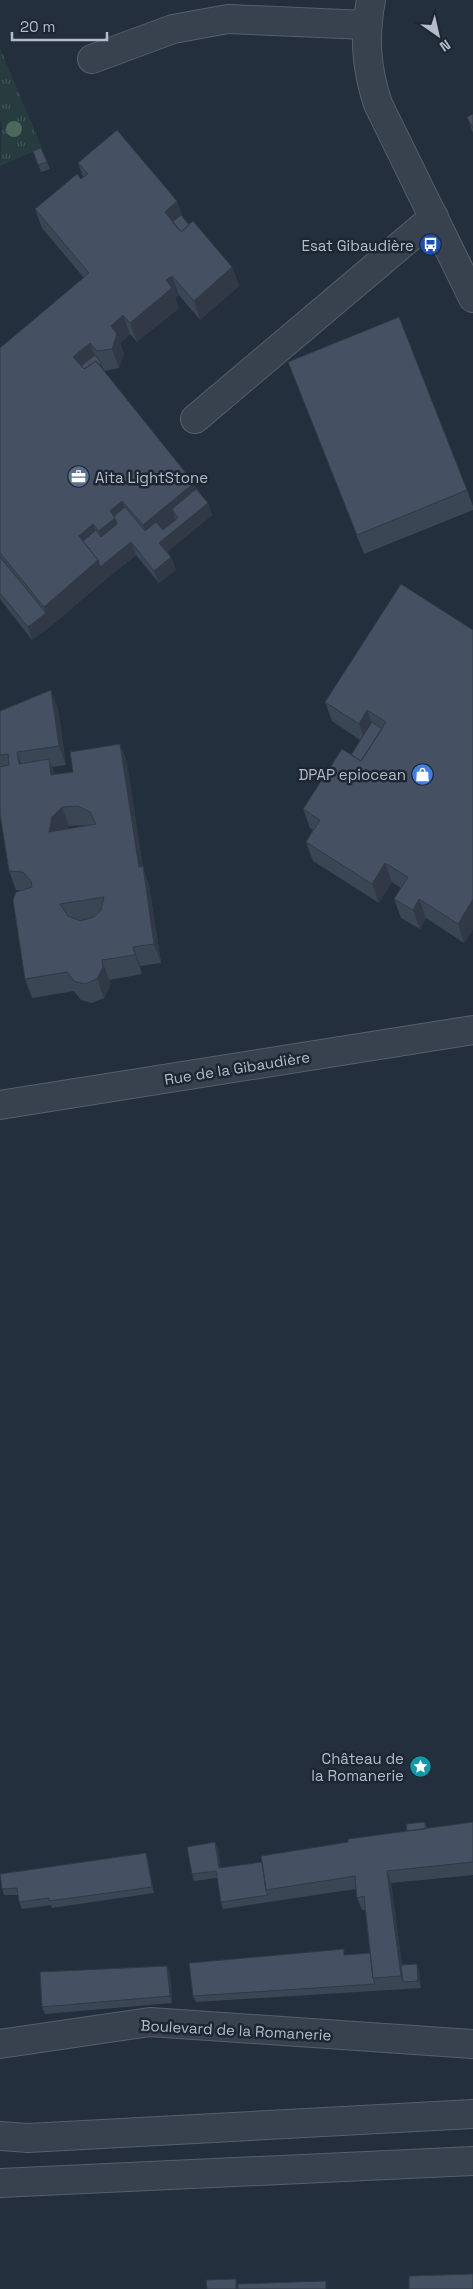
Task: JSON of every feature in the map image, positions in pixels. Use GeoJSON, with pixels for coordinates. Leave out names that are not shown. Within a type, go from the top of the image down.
{"type":"FeatureCollection","features":[{"type":"Feature","properties":{"kind":"street"},"geometry":{"type":"LineString","coordinates":[[92,59],[173,28],[228,19],[368,12],[366,55],[370,80],[378,104],[473,298]]}},
{"type":"Feature","properties":{"kind":"street"},"geometry":{"type":"LineString","coordinates":[[195,419],[434,217]]}},
{"type":"Feature","properties":{"kind":"street","name":"Rue de la Gibaudière"},"geometry":{"type":"LineString","coordinates":[[0,1105],[473,1030]]}},
{"type":"Feature","properties":{"kind":"street","name":"Boulevard de la Romanerie"},"geometry":{"type":"LineString","coordinates":[[0,2044],[150,2022],[473,2044]]}},
{"type":"Feature","properties":{"kind":"street"},"geometry":{"type":"LineString","coordinates":[[0,2136],[28,2138],[473,2114]]}},
{"type":"Feature","properties":{"kind":"street"},"geometry":{"type":"LineString","coordinates":[[0,2183],[473,2161]]}},
{"type":"Feature","properties":{"kind":"green space"},"geometry":{"type":"Polygon","coordinates":[[[0,48],[42,148],[0,166],[2,128],[0,118],[0,48]]]}},
{"type":"Feature","properties":{"kind":"building"},"geometry":{"type":"Polygon","coordinates":[[[473,114],[473,128],[467,117],[473,114]]]}},
{"type":"Feature","properties":{"kind":"building"},"geometry":{"type":"Polygon","coordinates":[[[117,130],[177,201],[165,212],[181,232],[193,221],[232,267],[194,301],[172,276],[166,280],[172,288],[130,323],[123,315],[111,326],[117,334],[112,349],[97,351],[90,343],[73,357],[84,369],[96,361],[194,483],[143,525],[122,501],[110,511],[115,518],[99,531],[93,524],[79,536],[98,560],[44,607],[0,553],[0,348],[89,273],[35,209],[77,174],[81,179],[88,174],[78,163],[117,130]]]}},
{"type":"Feature","properties":{"kind":"building"},"geometry":{"type":"Polygon","coordinates":[[[41,148],[47,162],[38,165],[33,151],[41,148]]]}},
{"type":"Feature","properties":{"kind":"building"},"geometry":{"type":"Polygon","coordinates":[[[181,215],[189,225],[181,232],[172,222],[181,215]]]}},
{"type":"Feature","properties":{"kind":"building"},"geometry":{"type":"Polygon","coordinates":[[[399,317],[467,490],[357,535],[288,362],[399,317]]]}},
{"type":"Feature","properties":{"kind":"building"},"geometry":{"type":"Polygon","coordinates":[[[95,355],[101,363],[99,365],[96,361],[84,369],[81,366],[95,355]]]}},
{"type":"Feature","properties":{"kind":"building"},"geometry":{"type":"Polygon","coordinates":[[[196,489],[208,503],[159,543],[171,557],[154,571],[131,542],[100,567],[98,560],[83,541],[96,530],[101,537],[117,524],[114,516],[125,507],[145,531],[156,522],[163,530],[178,518],[172,509],[196,489]]]}},
{"type":"Feature","properties":{"kind":"building"},"geometry":{"type":"Polygon","coordinates":[[[0,557],[46,613],[28,627],[0,593],[0,557]]]}},
{"type":"Feature","properties":{"kind":"building","name":"DPAP epiocean"},"geometry":{"type":"Polygon","coordinates":[[[401,584],[473,630],[473,899],[458,924],[419,899],[413,910],[394,899],[408,877],[385,863],[372,884],[306,842],[320,820],[303,809],[342,749],[361,761],[386,722],[367,710],[359,724],[325,702],[401,584]]]}},
{"type":"Feature","properties":{"kind":"building"},"geometry":{"type":"Polygon","coordinates":[[[51,690],[59,746],[17,752],[19,764],[49,759],[51,775],[73,772],[70,752],[120,744],[139,867],[143,866],[154,944],[133,947],[135,955],[102,960],[103,967],[97,979],[85,984],[74,981],[67,972],[25,979],[13,900],[16,892],[32,887],[31,881],[23,872],[9,871],[0,814],[0,767],[9,765],[8,754],[0,755],[0,711],[51,690]],[[78,806],[62,807],[52,817],[49,832],[96,824],[90,812],[78,806]],[[104,897],[60,904],[68,916],[80,921],[94,917],[101,910],[104,897]]]}},
{"type":"Feature","properties":{"kind":"building"},"geometry":{"type":"Polygon","coordinates":[[[372,722],[382,729],[361,761],[351,755],[372,722]]]}},
{"type":"Feature","properties":{"kind":"building"},"geometry":{"type":"Polygon","coordinates":[[[425,1822],[425,1829],[407,1831],[406,1824],[425,1822]]]}},
{"type":"Feature","properties":{"kind":"building"},"geometry":{"type":"Polygon","coordinates":[[[473,1822],[473,1862],[387,1871],[401,1976],[373,1978],[364,1896],[357,1898],[355,1876],[266,1890],[261,1856],[348,1842],[348,1839],[473,1822]]]}},
{"type":"Feature","properties":{"kind":"building"},"geometry":{"type":"Polygon","coordinates":[[[215,1842],[219,1868],[262,1862],[268,1895],[221,1902],[216,1871],[192,1874],[187,1847],[215,1842]]]}},
{"type":"Feature","properties":{"kind":"building"},"geometry":{"type":"Polygon","coordinates":[[[146,1853],[152,1887],[49,1901],[49,1898],[19,1902],[17,1888],[2,1889],[0,1874],[146,1853]]]}},
{"type":"Feature","properties":{"kind":"building"},"geometry":{"type":"Polygon","coordinates":[[[344,1949],[344,1955],[370,1953],[375,1984],[193,1996],[189,1963],[344,1949]]]}},
{"type":"Feature","properties":{"kind":"building"},"geometry":{"type":"Polygon","coordinates":[[[417,1964],[418,1981],[403,1982],[401,1965],[417,1964]]]}},
{"type":"Feature","properties":{"kind":"building"},"geometry":{"type":"Polygon","coordinates":[[[167,1966],[170,1996],[42,2007],[40,1972],[167,1966]]]}},
{"type":"Feature","properties":{"kind":"building"},"geometry":{"type":"Polygon","coordinates":[[[473,2274],[473,2289],[409,2289],[409,2276],[473,2274]]]}},
{"type":"Feature","properties":{"kind":"building"},"geometry":{"type":"Polygon","coordinates":[[[236,2279],[236,2289],[207,2289],[206,2280],[236,2279]]]}},
{"type":"Feature","properties":{"kind":"building"},"geometry":{"type":"Polygon","coordinates":[[[326,2281],[326,2289],[238,2289],[238,2284],[326,2281]]]}},
{"type":"Feature","properties":{"kind":"place","name":"Esat Gibaudière"},"geometry":{"type":"Point","coordinates":[430,245]}},
{"type":"Feature","properties":{"kind":"place","name":"Aita LightStone"},"geometry":{"type":"Point","coordinates":[79,477]}},
{"type":"Feature","properties":{"kind":"place","name":"DPAP epiocean"},"geometry":{"type":"Point","coordinates":[422,774]}},
{"type":"Feature","properties":{"kind":"place","name":"Château de la Romanerie"},"geometry":{"type":"Point","coordinates":[420,1767]}}]}
